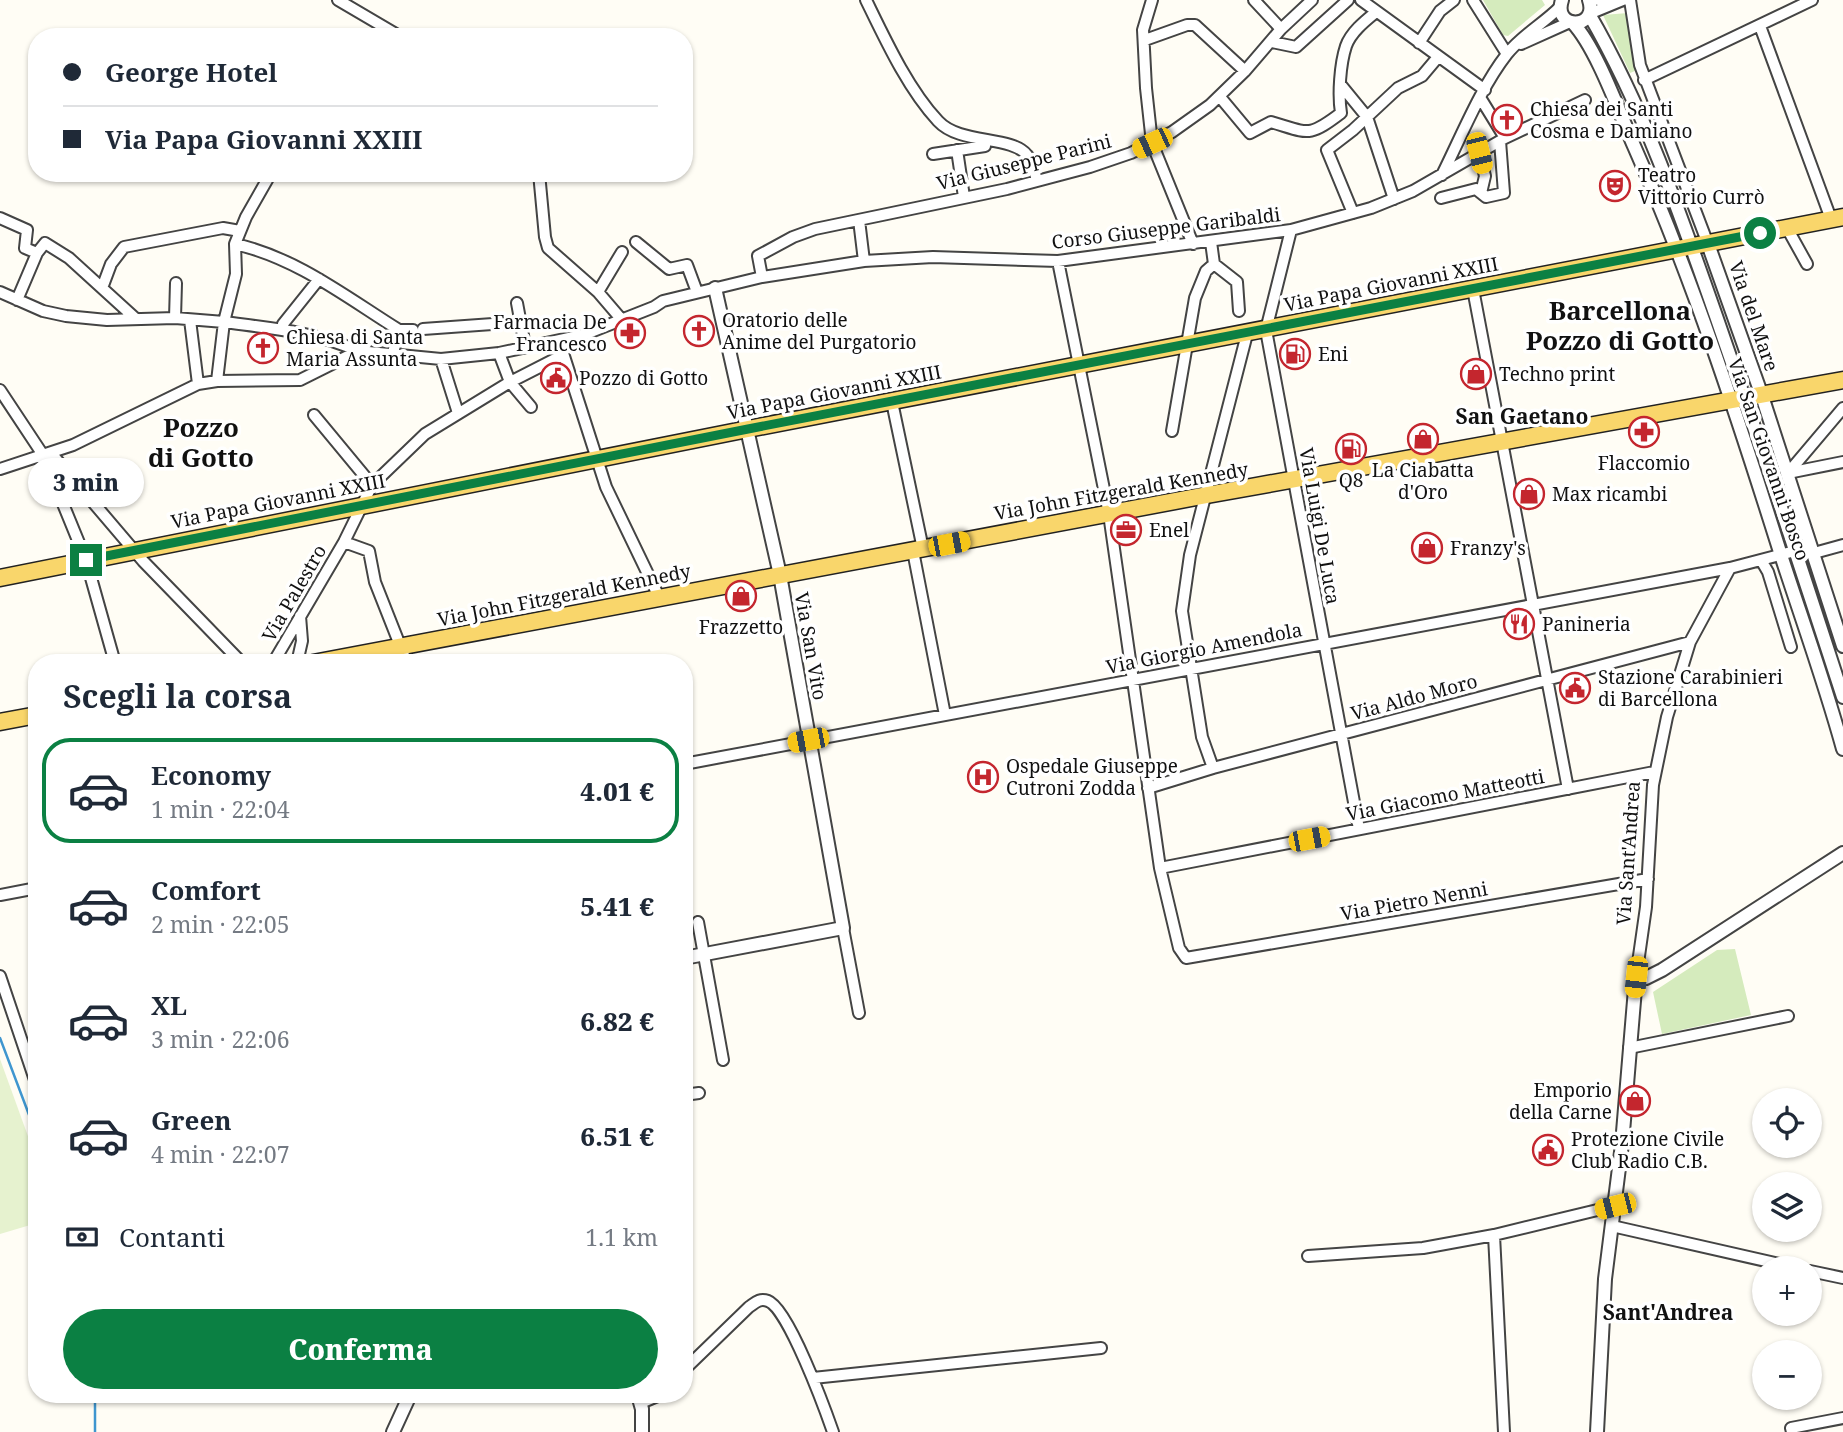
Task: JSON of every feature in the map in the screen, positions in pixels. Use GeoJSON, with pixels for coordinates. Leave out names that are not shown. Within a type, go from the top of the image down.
{"type":"FeatureCollection","features":[{"type":"Feature","properties":{"kind":"main road","name":"Via Papa Giovanni XXIII"},"geometry":{"type":"LineString","coordinates":[[0,578],[748,429],[1837,218]]}},
{"type":"Feature","properties":{"kind":"main road","name":"Via John Fitzgerald Kennedy"},"geometry":{"type":"LineString","coordinates":[[361,654],[1207,495],[1843,380]]}},
{"type":"Feature","properties":{"kind":"main road"},"geometry":{"type":"LineString","coordinates":[[0,722],[28,717]]}},
{"type":"Feature","properties":{"kind":"street"},"geometry":{"type":"LineString","coordinates":[[338,0],[386,28]]}},
{"type":"Feature","properties":{"kind":"street"},"geometry":{"type":"LineString","coordinates":[[866,0],[883,36],[917,93],[939,123],[968,137],[1023,151],[1030,158],[1037,180]]}},
{"type":"Feature","properties":{"kind":"street"},"geometry":{"type":"LineString","coordinates":[[1152,0],[1143,30],[1152,143],[1193,244]]}},
{"type":"Feature","properties":{"kind":"street"},"geometry":{"type":"LineString","coordinates":[[1254,0],[1280,29]]}},
{"type":"Feature","properties":{"kind":"street","name":"Via Giuseppe Parini"},"geometry":{"type":"LineString","coordinates":[[762,277],[758,256],[793,237],[815,229],[1090,167],[1152,143],[1195,118],[1220,97],[1272,42],[1280,29],[1312,0]]}},
{"type":"Feature","properties":{"kind":"street"},"geometry":{"type":"LineString","coordinates":[[1272,42],[1296,47],[1349,0]]}},
{"type":"Feature","properties":{"kind":"street"},"geometry":{"type":"LineString","coordinates":[[1361,0],[1483,94],[1503,140],[1504,193],[1486,197],[1476,189],[1441,198]]}},
{"type":"Feature","properties":{"kind":"street"},"geometry":{"type":"LineString","coordinates":[[1419,43],[1440,11],[1454,0]]}},
{"type":"Feature","properties":{"kind":"street"},"geometry":{"type":"LineString","coordinates":[[1473,0],[1510,51]]}},
{"type":"Feature","properties":{"kind":"street"},"geometry":{"type":"LineString","coordinates":[[1589,0],[1589,14]]}},
{"type":"Feature","properties":{"kind":"street"},"geometry":{"type":"LineString","coordinates":[[1510,51],[1572,23],[1583,21],[1589,14],[1623,0]]}},
{"type":"Feature","properties":{"kind":"street","name":"Via del Mare"},"geometry":{"type":"LineString","coordinates":[[1630,0],[1640,65],[1692,247],[1762,396],[1843,646]]}},
{"type":"Feature","properties":{"kind":"street"},"geometry":{"type":"LineString","coordinates":[[1644,79],[1812,0]]}},
{"type":"Feature","properties":{"kind":"street"},"geometry":{"type":"LineString","coordinates":[[1441,175],[1483,94],[1510,51],[1559,2]]}},
{"type":"Feature","properties":{"kind":"street","name":"Via San Giovanni Bosco"},"geometry":{"type":"LineString","coordinates":[[1559,2],[1562,16],[1572,23],[1587,43],[1647,176],[1692,247]]}},
{"type":"Feature","properties":{"kind":"street"},"geometry":{"type":"LineString","coordinates":[[1353,130],[1341,113],[1340,84],[1346,45],[1376,12]]}},
{"type":"Feature","properties":{"kind":"street","name":"Via San Giovanni Bosco"},"geometry":{"type":"LineString","coordinates":[[1589,14],[1665,171],[1692,247],[1781,554],[1839,720],[1843,750]]}},
{"type":"Feature","properties":{"kind":"street"},"geometry":{"type":"LineString","coordinates":[[1145,40],[1187,25],[1195,26],[1245,71]]}},
{"type":"Feature","properties":{"kind":"street"},"geometry":{"type":"LineString","coordinates":[[1760,26],[1837,218]]}},
{"type":"Feature","properties":{"kind":"street"},"geometry":{"type":"LineString","coordinates":[[1353,213],[1327,150],[1398,88],[1422,76],[1438,57]]}},
{"type":"Feature","properties":{"kind":"street"},"geometry":{"type":"LineString","coordinates":[[1340,84],[1367,117],[1394,199]]}},
{"type":"Feature","properties":{"kind":"street"},"geometry":{"type":"LineString","coordinates":[[1220,97],[1250,133],[1271,122],[1301,131],[1319,130],[1341,113]]}},
{"type":"Feature","properties":{"kind":"street","name":"Corso Giuseppe Garibaldi"},"geometry":{"type":"LineString","coordinates":[[0,292],[58,315],[107,320],[175,318],[224,322],[282,330],[358,351],[441,359],[499,353],[599,330],[663,301],[697,292],[762,277],[864,261],[933,257],[1058,261],[1291,230],[1353,213],[1413,191],[1503,140],[1585,100]]}},
{"type":"Feature","properties":{"kind":"street"},"geometry":{"type":"LineString","coordinates":[[933,153],[985,146]]}},
{"type":"Feature","properties":{"kind":"street"},"geometry":{"type":"LineString","coordinates":[[957,150],[964,197]]}},
{"type":"Feature","properties":{"kind":"street"},"geometry":{"type":"LineString","coordinates":[[1479,153],[1485,176],[1481,193]]}},
{"type":"Feature","properties":{"kind":"street"},"geometry":{"type":"LineString","coordinates":[[218,381],[224,322],[236,274],[235,244],[266,182]]}},
{"type":"Feature","properties":{"kind":"street"},"geometry":{"type":"LineString","coordinates":[[541,182],[548,248],[598,292],[622,320]]}},
{"type":"Feature","properties":{"kind":"street"},"geometry":{"type":"LineString","coordinates":[[0,218],[27,230],[25,248],[37,253]]}},
{"type":"Feature","properties":{"kind":"street"},"geometry":{"type":"LineString","coordinates":[[859,220],[864,261]]}},
{"type":"Feature","properties":{"kind":"street"},"geometry":{"type":"LineString","coordinates":[[102,288],[111,264],[124,247],[223,228],[240,231]]}},
{"type":"Feature","properties":{"kind":"street"},"geometry":{"type":"LineString","coordinates":[[1787,228],[1807,264]]}},
{"type":"Feature","properties":{"kind":"street","name":"Via Luigi De Luca"},"geometry":{"type":"LineString","coordinates":[[1291,230],[1266,330],[1359,829]]}},
{"type":"Feature","properties":{"kind":"street"},"geometry":{"type":"LineString","coordinates":[[636,242],[669,269],[687,265],[697,292]]}},
{"type":"Feature","properties":{"kind":"street"},"geometry":{"type":"LineString","coordinates":[[1211,242],[1214,264],[1237,282],[1239,312]]}},
{"type":"Feature","properties":{"kind":"street"},"geometry":{"type":"LineString","coordinates":[[17,300],[37,253],[45,243],[69,258],[136,320]]}},
{"type":"Feature","properties":{"kind":"street"},"geometry":{"type":"LineString","coordinates":[[235,244],[281,258],[399,330],[520,322]]}},
{"type":"Feature","properties":{"kind":"street"},"geometry":{"type":"LineString","coordinates":[[598,292],[622,252]]}},
{"type":"Feature","properties":{"kind":"street"},"geometry":{"type":"LineString","coordinates":[[1058,261],[1109,514],[1160,868]]}},
{"type":"Feature","properties":{"kind":"street"},"geometry":{"type":"LineString","coordinates":[[1172,431],[1198,286],[1206,271],[1214,264]]}},
{"type":"Feature","properties":{"kind":"street"},"geometry":{"type":"LineString","coordinates":[[282,330],[282,324],[319,279]]}},
{"type":"Feature","properties":{"kind":"street"},"geometry":{"type":"LineString","coordinates":[[175,318],[176,283]]}},
{"type":"Feature","properties":{"kind":"street","name":"Via San Vito"},"geometry":{"type":"LineString","coordinates":[[715,288],[779,575],[859,1013]]}},
{"type":"Feature","properties":{"kind":"street"},"geometry":{"type":"LineString","coordinates":[[1473,289],[1568,789]]}},
{"type":"Feature","properties":{"kind":"street"},"geometry":{"type":"LineString","coordinates":[[517,303],[525,346]]}},
{"type":"Feature","properties":{"kind":"street"},"geometry":{"type":"LineString","coordinates":[[190,320],[198,384]]}},
{"type":"Feature","properties":{"kind":"street"},"geometry":{"type":"LineString","coordinates":[[393,353],[399,330]]}},
{"type":"Feature","properties":{"kind":"street"},"geometry":{"type":"LineString","coordinates":[[1213,768],[1202,737],[1182,611],[1190,555],[1247,334]]}},
{"type":"Feature","properties":{"kind":"street"},"geometry":{"type":"LineString","coordinates":[[560,341],[596,461],[660,599]]}},
{"type":"Feature","properties":{"kind":"street","name":"Corso Giuseppe Garibaldi"},"geometry":{"type":"LineString","coordinates":[[0,469],[73,445],[198,384],[218,381],[300,380],[358,351]]}},
{"type":"Feature","properties":{"kind":"street"},"geometry":{"type":"LineString","coordinates":[[499,353],[510,382],[531,407]]}},
{"type":"Feature","properties":{"kind":"street","name":"Via Palestro"},"geometry":{"type":"LineString","coordinates":[[277,654],[344,542],[372,485],[425,434],[510,382],[563,355]]}},
{"type":"Feature","properties":{"kind":"street"},"geometry":{"type":"LineString","coordinates":[[441,359],[458,413]]}},
{"type":"Feature","properties":{"kind":"street"},"geometry":{"type":"LineString","coordinates":[[0,390],[47,454],[233,654]]}},
{"type":"Feature","properties":{"kind":"street","name":"Via San Giovanni Bosco"},"geometry":{"type":"LineString","coordinates":[[1738,400],[1796,551],[1843,698]]}},
{"type":"Feature","properties":{"kind":"street"},"geometry":{"type":"LineString","coordinates":[[892,402],[945,715]]}},
{"type":"Feature","properties":{"kind":"street"},"geometry":{"type":"LineString","coordinates":[[1788,473],[1843,408]]}},
{"type":"Feature","properties":{"kind":"street"},"geometry":{"type":"LineString","coordinates":[[314,415],[372,485]]}},
{"type":"Feature","properties":{"kind":"street"},"geometry":{"type":"LineString","coordinates":[[47,454],[86,560],[112,654]]}},
{"type":"Feature","properties":{"kind":"street"},"geometry":{"type":"LineString","coordinates":[[1788,473],[1843,462]]}},
{"type":"Feature","properties":{"kind":"street"},"geometry":{"type":"LineString","coordinates":[[344,542],[369,551],[375,582],[402,654]]}},
{"type":"Feature","properties":{"kind":"street"},"geometry":{"type":"LineString","coordinates":[[1814,553],[1843,545]]}},
{"type":"Feature","properties":{"kind":"street"},"geometry":{"type":"LineString","coordinates":[[1730,568],[1796,551]]}},
{"type":"Feature","properties":{"kind":"street"},"geometry":{"type":"LineString","coordinates":[[1761,560],[1768,572],[1791,647]]}},
{"type":"Feature","properties":{"kind":"street","name":"Via Giorgio Amendola"},"geometry":{"type":"LineString","coordinates":[[693,762],[1730,568]]}},
{"type":"Feature","properties":{"kind":"street","name":"Via Sant'Andrea"},"geometry":{"type":"LineString","coordinates":[[1598,1432],[1605,1279],[1615,1206],[1648,878],[1654,772],[1667,717],[1690,642],[1730,568]]}},
{"type":"Feature","properties":{"kind":"street"},"geometry":{"type":"LineString","coordinates":[[299,654],[302,641],[300,616]]}},
{"type":"Feature","properties":{"kind":"street","name":"Via Aldo Moro"},"geometry":{"type":"LineString","coordinates":[[1148,788],[1213,768],[1690,642]]}},
{"type":"Feature","properties":{"kind":"street","name":"Via Giacomo Matteotti"},"geometry":{"type":"LineString","coordinates":[[1160,868],[1654,772]]}},
{"type":"Feature","properties":{"kind":"street"},"geometry":{"type":"LineString","coordinates":[[1636,977],[1646,978],[1662,970],[1843,853]]}},
{"type":"Feature","properties":{"kind":"street","name":"Via Pietro Nenni"},"geometry":{"type":"LineString","coordinates":[[1160,868],[1179,947],[1186,958],[1648,878]]}},
{"type":"Feature","properties":{"kind":"street"},"geometry":{"type":"LineString","coordinates":[[0,895],[28,890]]}},
{"type":"Feature","properties":{"kind":"street"},"geometry":{"type":"LineString","coordinates":[[698,922],[723,1060]]}},
{"type":"Feature","properties":{"kind":"street"},"geometry":{"type":"LineString","coordinates":[[693,956],[843,928]]}},
{"type":"Feature","properties":{"kind":"street"},"geometry":{"type":"LineString","coordinates":[[0,976],[28,1059]]}},
{"type":"Feature","properties":{"kind":"street"},"geometry":{"type":"LineString","coordinates":[[1629,1048],[1788,1016]]}},
{"type":"Feature","properties":{"kind":"street"},"geometry":{"type":"LineString","coordinates":[[693,1094],[699,1093]]}},
{"type":"Feature","properties":{"kind":"street"},"geometry":{"type":"LineString","coordinates":[[1308,1256],[1423,1248],[1494,1235],[1615,1206]]}},
{"type":"Feature","properties":{"kind":"street"},"geometry":{"type":"LineString","coordinates":[[1612,1226],[1752,1258]]}},
{"type":"Feature","properties":{"kind":"street"},"geometry":{"type":"LineString","coordinates":[[1494,1235],[1504,1432]]}},
{"type":"Feature","properties":{"kind":"street"},"geometry":{"type":"LineString","coordinates":[[1822,1274],[1843,1278]]}},
{"type":"Feature","properties":{"kind":"street"},"geometry":{"type":"LineString","coordinates":[[693,1361],[748,1307],[758,1300],[767,1300],[774,1304],[794,1337],[833,1432]]}},
{"type":"Feature","properties":{"kind":"street"},"geometry":{"type":"LineString","coordinates":[[813,1378],[1101,1348]]}},
{"type":"Feature","properties":{"kind":"street"},"geometry":{"type":"LineString","coordinates":[[393,1432],[406,1403]]}},
{"type":"Feature","properties":{"kind":"street"},"geometry":{"type":"LineString","coordinates":[[639,1403],[642,1432]]}},
{"type":"Feature","properties":{"kind":"street"},"geometry":{"type":"LineString","coordinates":[[1792,1432],[1791,1428],[1843,1419]]}},
{"type":"Feature","properties":{"kind":"green space"},"geometry":{"type":"Polygon","coordinates":[[[1483,0],[1542,0],[1545,5],[1508,36],[1503,35],[1483,0]]]}},
{"type":"Feature","properties":{"kind":"green space"},"geometry":{"type":"Polygon","coordinates":[[[1628,13],[1635,71],[1630,73],[1603,15],[1628,13]]]}},
{"type":"Feature","properties":{"kind":"green space"},"geometry":{"type":"Polygon","coordinates":[[[1735,949],[1751,1015],[1662,1034],[1653,992],[1717,950],[1735,949]]]}},
{"type":"Feature","properties":{"kind":"green space"},"geometry":{"type":"Polygon","coordinates":[[[0,1059],[28,1136],[28,1226],[0,1234],[0,1059]]]}},
{"type":"Feature","properties":{"kind":"waterway"},"geometry":{"type":"LineString","coordinates":[[0,1038],[28,1112]]}},
{"type":"Feature","properties":{"kind":"waterway"},"geometry":{"type":"LineString","coordinates":[[95,1403],[95,1432]]}},
{"type":"Feature","properties":{"kind":"place","name":"Chiesa dei Santi Cosma e Damiano"},"geometry":{"type":"Point","coordinates":[1507,120]}},
{"type":"Feature","properties":{"kind":"place","name":"Teatro Vittorio Currò"},"geometry":{"type":"Point","coordinates":[1615,186]}},
{"type":"Feature","properties":{"kind":"place","name":"Oratorio delle Anime del Purgatorio"},"geometry":{"type":"Point","coordinates":[699,331]}},
{"type":"Feature","properties":{"kind":"place","name":"Farmacia De Francesco"},"geometry":{"type":"Point","coordinates":[630,333]}},
{"type":"Feature","properties":{"kind":"place","name":"Chiesa di Santa Maria Assunta"},"geometry":{"type":"Point","coordinates":[263,348]}},
{"type":"Feature","properties":{"kind":"place","name":"Eni"},"geometry":{"type":"Point","coordinates":[1295,354]}},
{"type":"Feature","properties":{"kind":"place","name":"Techno print"},"geometry":{"type":"Point","coordinates":[1476,374]}},
{"type":"Feature","properties":{"kind":"place","name":"Pozzo di Gotto"},"geometry":{"type":"Point","coordinates":[556,378]}},
{"type":"Feature","properties":{"kind":"place","name":"Flaccomio"},"geometry":{"type":"Point","coordinates":[1644,432]}},
{"type":"Feature","properties":{"kind":"place","name":"La Ciabatta d'Oro"},"geometry":{"type":"Point","coordinates":[1423,439]}},
{"type":"Feature","properties":{"kind":"place","name":"Q8"},"geometry":{"type":"Point","coordinates":[1351,449]}},
{"type":"Feature","properties":{"kind":"place","name":"Max ricambi"},"geometry":{"type":"Point","coordinates":[1529,494]}},
{"type":"Feature","properties":{"kind":"place","name":"Enel"},"geometry":{"type":"Point","coordinates":[1126,530]}},
{"type":"Feature","properties":{"kind":"place","name":"Franzy's"},"geometry":{"type":"Point","coordinates":[1427,548]}},
{"type":"Feature","properties":{"kind":"place","name":"Frazzetto"},"geometry":{"type":"Point","coordinates":[741,596]}},
{"type":"Feature","properties":{"kind":"place","name":"Panineria"},"geometry":{"type":"Point","coordinates":[1519,624]}},
{"type":"Feature","properties":{"kind":"place","name":"Stazione Carabinieri di Barcellona"},"geometry":{"type":"Point","coordinates":[1575,688]}},
{"type":"Feature","properties":{"kind":"place","name":"Ospedale Giuseppe Cutroni Zodda"},"geometry":{"type":"Point","coordinates":[983,777]}},
{"type":"Feature","properties":{"kind":"place","name":"Emporio della Carne"},"geometry":{"type":"Point","coordinates":[1635,1101]}},
{"type":"Feature","properties":{"kind":"place","name":"Protezione Civile Club Radio C.B."},"geometry":{"type":"Point","coordinates":[1548,1150]}},
{"type":"Feature","properties":{"kind":"district","name":"Barcellona Pozzo di Gotto"},"geometry":{"type":"Point","coordinates":[1620,326]}},
{"type":"Feature","properties":{"kind":"district","name":"San Gaetano"},"geometry":{"type":"Point","coordinates":[1522,417]}},
{"type":"Feature","properties":{"kind":"district","name":"Pozzo di Gotto"},"geometry":{"type":"Point","coordinates":[201,443]}},
{"type":"Feature","properties":{"kind":"district","name":"Sant'Andrea"},"geometry":{"type":"Point","coordinates":[1668,1313]}},
{"type":"Feature","properties":{"kind":"route"},"geometry":{"type":"LineString","coordinates":[[86,560],[1760,233]]}}]}
